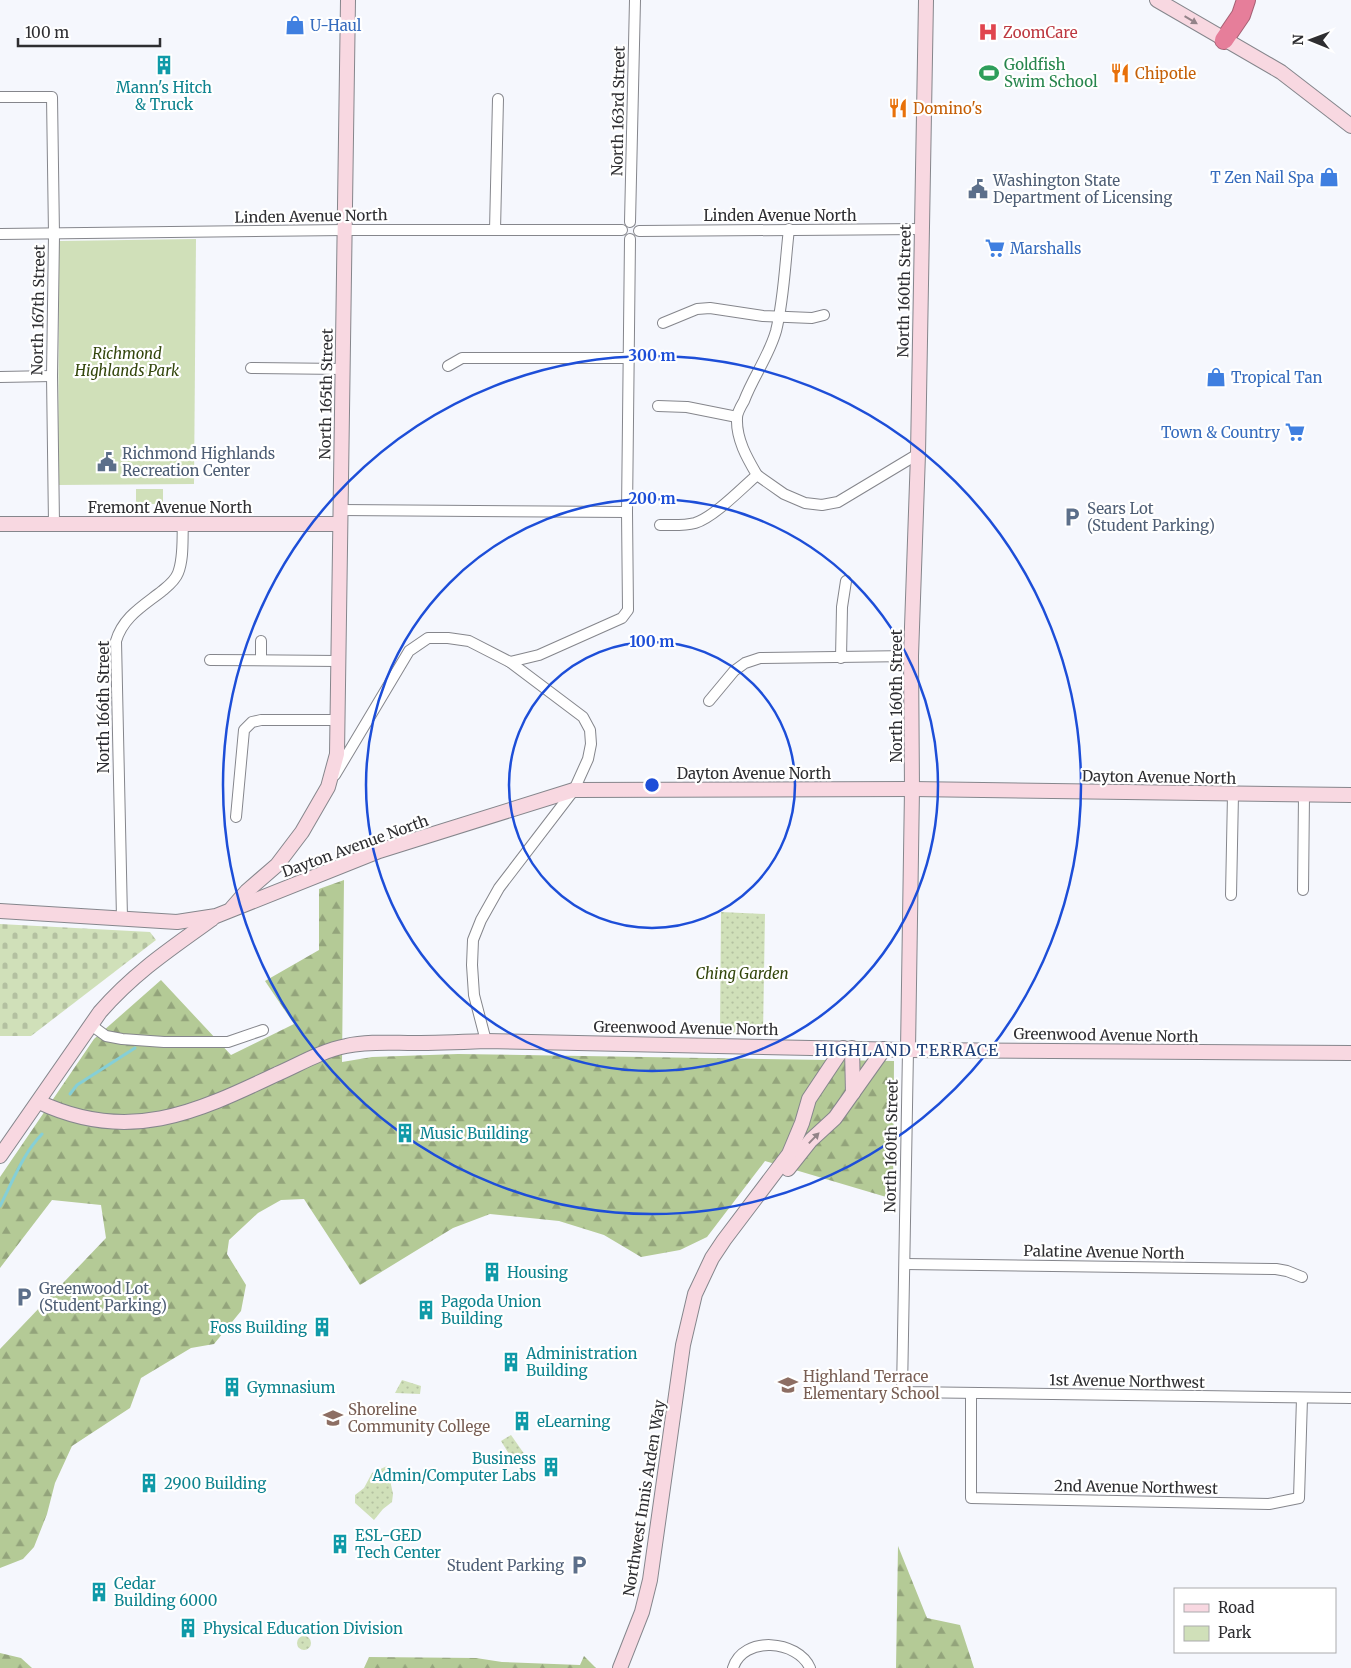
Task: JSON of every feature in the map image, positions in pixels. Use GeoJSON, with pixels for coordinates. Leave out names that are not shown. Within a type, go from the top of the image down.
{"type":"FeatureCollection","features":[{"type":"Feature","properties":{"kind":"highway"},"geometry":{"type":"LineString","coordinates":[[1224,40],[1241,15],[1246,0]]}},
{"type":"Feature","properties":{"kind":"street","name":"North 165th Street"},"geometry":{"type":"LineString","coordinates":[[232,909],[247,891],[277,864],[302,832],[328,786],[337,754],[339,720],[338,661],[348,0]]}},
{"type":"Feature","properties":{"kind":"street","name":"North 163rd Street"},"geometry":{"type":"LineString","coordinates":[[630,222],[634,0]]}},
{"type":"Feature","properties":{"kind":"street","name":"North 160th Street"},"geometry":{"type":"LineString","coordinates":[[902,1392],[912,789],[912,656],[918,454],[926,0]]}},
{"type":"Feature","properties":{"kind":"street"},"geometry":{"type":"LineString","coordinates":[[1157,0],[1281,72],[1351,126]]}},
{"type":"Feature","properties":{"kind":"street","name":"North 167th Street"},"geometry":{"type":"LineString","coordinates":[[0,97],[52,97],[54,524]]}},
{"type":"Feature","properties":{"kind":"street"},"geometry":{"type":"LineString","coordinates":[[495,230],[498,99]]}},
{"type":"Feature","properties":{"kind":"street"},"geometry":{"type":"LineString","coordinates":[[630,222],[636,224],[639,230],[636,236],[630,239],[624,236],[622,230],[624,224],[630,222]]}},
{"type":"Feature","properties":{"kind":"street"},"geometry":{"type":"LineString","coordinates":[[790,229],[779,315],[768,354],[751,382],[737,417],[738,434],[744,452],[757,475],[784,494],[805,503],[822,505],[838,502],[918,454]]}},
{"type":"Feature","properties":{"kind":"street","name":"Linden Avenue North"},"geometry":{"type":"LineString","coordinates":[[0,234],[54,235],[345,230],[622,230]]}},
{"type":"Feature","properties":{"kind":"street","name":"Linden Avenue North"},"geometry":{"type":"LineString","coordinates":[[639,230],[922,230]]}},
{"type":"Feature","properties":{"kind":"street"},"geometry":{"type":"LineString","coordinates":[[510,662],[539,655],[622,618],[628,610],[627,512],[630,239]]}},
{"type":"Feature","properties":{"kind":"street"},"geometry":{"type":"LineString","coordinates":[[663,323],[697,309],[710,308],[763,316],[779,315],[812,318],[824,315]]}},
{"type":"Feature","properties":{"kind":"street"},"geometry":{"type":"LineString","coordinates":[[448,366],[462,358],[628,358]]}},
{"type":"Feature","properties":{"kind":"street"},"geometry":{"type":"LineString","coordinates":[[251,368],[342,369]]}},
{"type":"Feature","properties":{"kind":"street"},"geometry":{"type":"LineString","coordinates":[[0,377],[52,376]]}},
{"type":"Feature","properties":{"kind":"street"},"geometry":{"type":"LineString","coordinates":[[658,406],[687,407],[737,417]]}},
{"type":"Feature","properties":{"kind":"street"},"geometry":{"type":"LineString","coordinates":[[660,525],[684,525],[709,516],[757,475]]}},
{"type":"Feature","properties":{"kind":"street","name":"Fremont Avenue North"},"geometry":{"type":"LineString","coordinates":[[0,524],[183,523],[340,517],[627,512]]}},
{"type":"Feature","properties":{"kind":"street","name":"North 166th Street"},"geometry":{"type":"LineString","coordinates":[[122,918],[116,641],[119,629],[128,618],[171,584],[178,574],[181,560],[183,523]]}},
{"type":"Feature","properties":{"kind":"street"},"geometry":{"type":"LineString","coordinates":[[841,658],[842,607],[846,581]]}},
{"type":"Feature","properties":{"kind":"street"},"geometry":{"type":"LineString","coordinates":[[328,786],[409,651],[428,638],[469,641],[510,662],[583,716],[590,730],[591,744],[588,758],[574,790],[499,888],[473,940],[474,995],[486,1041]]}},
{"type":"Feature","properties":{"kind":"street"},"geometry":{"type":"LineString","coordinates":[[261,640],[261,660]]}},
{"type":"Feature","properties":{"kind":"street"},"geometry":{"type":"LineString","coordinates":[[709,700],[734,671],[745,663],[760,658],[912,656]]}},
{"type":"Feature","properties":{"kind":"street"},"geometry":{"type":"LineString","coordinates":[[210,660],[338,661]]}},
{"type":"Feature","properties":{"kind":"street"},"geometry":{"type":"LineString","coordinates":[[236,817],[244,730],[252,722],[261,720],[339,720]]}},
{"type":"Feature","properties":{"kind":"street","name":"Dayton Avenue North"},"geometry":{"type":"LineString","coordinates":[[0,911],[173,921],[216,916],[379,851],[574,790],[912,789],[1351,795]]}},
{"type":"Feature","properties":{"kind":"street"},"geometry":{"type":"LineString","coordinates":[[1231,895],[1233,794]]}},
{"type":"Feature","properties":{"kind":"street"},"geometry":{"type":"LineString","coordinates":[[1303,890],[1304,795]]}},
{"type":"Feature","properties":{"kind":"street"},"geometry":{"type":"LineString","coordinates":[[269,872],[272,883],[276,887],[284,889]]}},
{"type":"Feature","properties":{"kind":"street"},"geometry":{"type":"LineString","coordinates":[[0,1156],[91,1025],[116,994],[177,942],[216,916]]}},
{"type":"Feature","properties":{"kind":"street"},"geometry":{"type":"LineString","coordinates":[[173,921],[179,931],[177,942]]}},
{"type":"Feature","properties":{"kind":"street"},"geometry":{"type":"LineString","coordinates":[[91,1025],[106,1036],[164,1042],[228,1042],[263,1030]]}},
{"type":"Feature","properties":{"kind":"street","name":"Greenwood Avenue North"},"geometry":{"type":"LineString","coordinates":[[39,1102],[58,1111],[91,1120],[125,1123],[159,1120],[218,1102],[317,1054],[347,1045],[486,1041],[908,1050],[1351,1053]]}},
{"type":"Feature","properties":{"kind":"street"},"geometry":{"type":"LineString","coordinates":[[848,1048],[853,1093]]}},
{"type":"Feature","properties":{"kind":"street"},"geometry":{"type":"LineString","coordinates":[[724,1240],[789,1154],[802,1123],[809,1099],[848,1048]]}},
{"type":"Feature","properties":{"kind":"street"},"geometry":{"type":"LineString","coordinates":[[724,1240],[751,1215],[811,1140],[835,1118],[884,1049]]}},
{"type":"Feature","properties":{"kind":"street","name":"Northwest Innis Arden Way"},"geometry":{"type":"LineString","coordinates":[[620,1668],[642,1612],[650,1580],[683,1344],[695,1294],[712,1258],[724,1240]]}},
{"type":"Feature","properties":{"kind":"street","name":"Palatine Avenue North"},"geometry":{"type":"LineString","coordinates":[[905,1264],[1276,1270],[1287,1271],[1302,1277]]}},
{"type":"Feature","properties":{"kind":"street","name":"1st Avenue Northwest"},"geometry":{"type":"LineString","coordinates":[[902,1392],[1351,1398]]}},
{"type":"Feature","properties":{"kind":"street","name":"2nd Avenue Northwest"},"geometry":{"type":"LineString","coordinates":[[971,1393],[971,1498],[1269,1504],[1300,1498],[1302,1398]]}},
{"type":"Feature","properties":{"kind":"street"},"geometry":{"type":"LineString","coordinates":[[733,1668],[734,1663],[745,1651],[760,1646],[782,1646],[796,1652],[807,1660],[810,1668]]}},
{"type":"Feature","properties":{"kind":"green space","name":"Richmond Highlands Park"},"geometry":{"type":"Polygon","coordinates":[[[196,239],[194,484],[58,485],[59,241],[196,239]]]}},
{"type":"Feature","properties":{"kind":"green space"},"geometry":{"type":"Polygon","coordinates":[[[136,489],[163,489],[163,504],[136,504],[136,489]]]}},
{"type":"Feature","properties":{"kind":"green space"},"geometry":{"type":"Polygon","coordinates":[[[344,880],[342,1062],[372,1057],[458,1054],[894,1061],[893,1199],[765,1161],[707,1237],[680,1250],[641,1257],[604,1235],[559,1221],[490,1214],[453,1228],[360,1285],[304,1199],[281,1200],[258,1213],[229,1240],[227,1254],[246,1285],[241,1311],[214,1344],[191,1348],[141,1378],[130,1408],[72,1446],[55,1483],[47,1514],[34,1547],[23,1559],[0,1568],[0,1349],[106,1238],[101,1205],[52,1200],[0,1268],[0,1177],[94,1039],[161,980],[231,1055],[294,1024],[265,981],[319,950],[319,889],[344,880]]]}},
{"type":"Feature","properties":{"kind":"green space","name":"Ching Garden"},"geometry":{"type":"Polygon","coordinates":[[[721,912],[765,914],[763,1034],[720,1033],[721,912]]]}},
{"type":"Feature","properties":{"kind":"green space"},"geometry":{"type":"Polygon","coordinates":[[[0,924],[150,932],[156,940],[31,1036],[0,1036],[0,924]]]}},
{"type":"Feature","properties":{"kind":"green space"},"geometry":{"type":"Polygon","coordinates":[[[402,1380],[421,1386],[420,1394],[395,1393],[402,1380]]]}},
{"type":"Feature","properties":{"kind":"green space"},"geometry":{"type":"Polygon","coordinates":[[[511,1435],[525,1455],[514,1462],[501,1441],[511,1435]]]}},
{"type":"Feature","properties":{"kind":"green space"},"geometry":{"type":"Polygon","coordinates":[[[387,1466],[393,1494],[392,1502],[374,1520],[355,1503],[355,1495],[364,1488],[372,1473],[387,1466]]]}},
{"type":"Feature","properties":{"kind":"green space"},"geometry":{"type":"Polygon","coordinates":[[[898,1546],[927,1618],[960,1625],[974,1668],[896,1668],[898,1546]]]}},
{"type":"Feature","properties":{"kind":"green space"},"geometry":{"type":"Polygon","coordinates":[[[301,1636],[307,1636],[311,1643],[307,1650],[301,1650],[297,1646],[297,1640],[301,1636]]]}},
{"type":"Feature","properties":{"kind":"green space"},"geometry":{"type":"Polygon","coordinates":[[[0,1653],[21,1658],[32,1668],[0,1668],[0,1653]]]}},
{"type":"Feature","properties":{"kind":"green space"},"geometry":{"type":"Polygon","coordinates":[[[584,1656],[596,1668],[364,1668],[369,1657],[476,1658],[502,1662],[580,1665],[584,1656]]]}},
{"type":"Feature","properties":{"kind":"waterway"},"geometry":{"type":"LineString","coordinates":[[70,1094],[77,1085],[135,1048]]}},
{"type":"Feature","properties":{"kind":"waterway"},"geometry":{"type":"LineString","coordinates":[[0,1206],[23,1159],[42,1134]]}},
{"type":"Feature","properties":{"kind":"place","name":"U-Haul"},"geometry":{"type":"Point","coordinates":[295,25]}},
{"type":"Feature","properties":{"kind":"place","name":"ZoomCare"},"geometry":{"type":"Point","coordinates":[988,32]}},
{"type":"Feature","properties":{"kind":"place","name":"Mann's Hitch & Truck"},"geometry":{"type":"Point","coordinates":[164,65]}},
{"type":"Feature","properties":{"kind":"place","name":"Goldfish Swim School"},"geometry":{"type":"Point","coordinates":[989,73]}},
{"type":"Feature","properties":{"kind":"place","name":"Chipotle"},"geometry":{"type":"Point","coordinates":[1120,73]}},
{"type":"Feature","properties":{"kind":"place","name":"Domino's"},"geometry":{"type":"Point","coordinates":[898,108]}},
{"type":"Feature","properties":{"kind":"place","name":"T Zen Nail Spa"},"geometry":{"type":"Point","coordinates":[1329,177]}},
{"type":"Feature","properties":{"kind":"place","name":"Washington State Department of Licensing"},"geometry":{"type":"Point","coordinates":[978,189]}},
{"type":"Feature","properties":{"kind":"place","name":"Marshalls"},"geometry":{"type":"Point","coordinates":[995,248]}},
{"type":"Feature","properties":{"kind":"place","name":"Tropical Tan"},"geometry":{"type":"Point","coordinates":[1216,377]}},
{"type":"Feature","properties":{"kind":"place","name":"Town & Country"},"geometry":{"type":"Point","coordinates":[1295,432]}},
{"type":"Feature","properties":{"kind":"place","name":"Richmond Highlands Recreation Center"},"geometry":{"type":"Point","coordinates":[107,462]}},
{"type":"Feature","properties":{"kind":"place","name":"Sears Lot (Student Parking)"},"geometry":{"type":"Point","coordinates":[1072,517]}},
{"type":"Feature","properties":{"kind":"place","name":"Music Building"},"geometry":{"type":"Point","coordinates":[405,1133]}},
{"type":"Feature","properties":{"kind":"place","name":"Housing"},"geometry":{"type":"Point","coordinates":[492,1272]}},
{"type":"Feature","properties":{"kind":"place","name":"Greenwood Lot (Student Parking)"},"geometry":{"type":"Point","coordinates":[24,1297]}},
{"type":"Feature","properties":{"kind":"place","name":"Pagoda Union Building"},"geometry":{"type":"Point","coordinates":[426,1310]}},
{"type":"Feature","properties":{"kind":"place","name":"Foss Building"},"geometry":{"type":"Point","coordinates":[322,1327]}},
{"type":"Feature","properties":{"kind":"place","name":"Administration Building"},"geometry":{"type":"Point","coordinates":[511,1362]}},
{"type":"Feature","properties":{"kind":"place","name":"Highland Terrace Elementary School"},"geometry":{"type":"Point","coordinates":[788,1385]}},
{"type":"Feature","properties":{"kind":"place","name":"Gymnasium"},"geometry":{"type":"Point","coordinates":[232,1387]}},
{"type":"Feature","properties":{"kind":"place","name":"Shoreline Community College"},"geometry":{"type":"Point","coordinates":[333,1418]}},
{"type":"Feature","properties":{"kind":"place","name":"eLearning"},"geometry":{"type":"Point","coordinates":[522,1421]}},
{"type":"Feature","properties":{"kind":"place","name":"Business Admin/Computer Labs"},"geometry":{"type":"Point","coordinates":[551,1467]}},
{"type":"Feature","properties":{"kind":"place","name":"2900 Building"},"geometry":{"type":"Point","coordinates":[149,1483]}},
{"type":"Feature","properties":{"kind":"place","name":"ESL-GED Tech Center"},"geometry":{"type":"Point","coordinates":[340,1544]}},
{"type":"Feature","properties":{"kind":"place","name":"Student Parking"},"geometry":{"type":"Point","coordinates":[579,1565]}},
{"type":"Feature","properties":{"kind":"place","name":"Cedar Building 6000"},"geometry":{"type":"Point","coordinates":[99,1592]}},
{"type":"Feature","properties":{"kind":"place","name":"Physical Education Division"},"geometry":{"type":"Point","coordinates":[188,1628]}},
{"type":"Feature","properties":{"kind":"district","name":"HIGHLAND TERRACE"},"geometry":{"type":"Point","coordinates":[907,1050]}}]}
